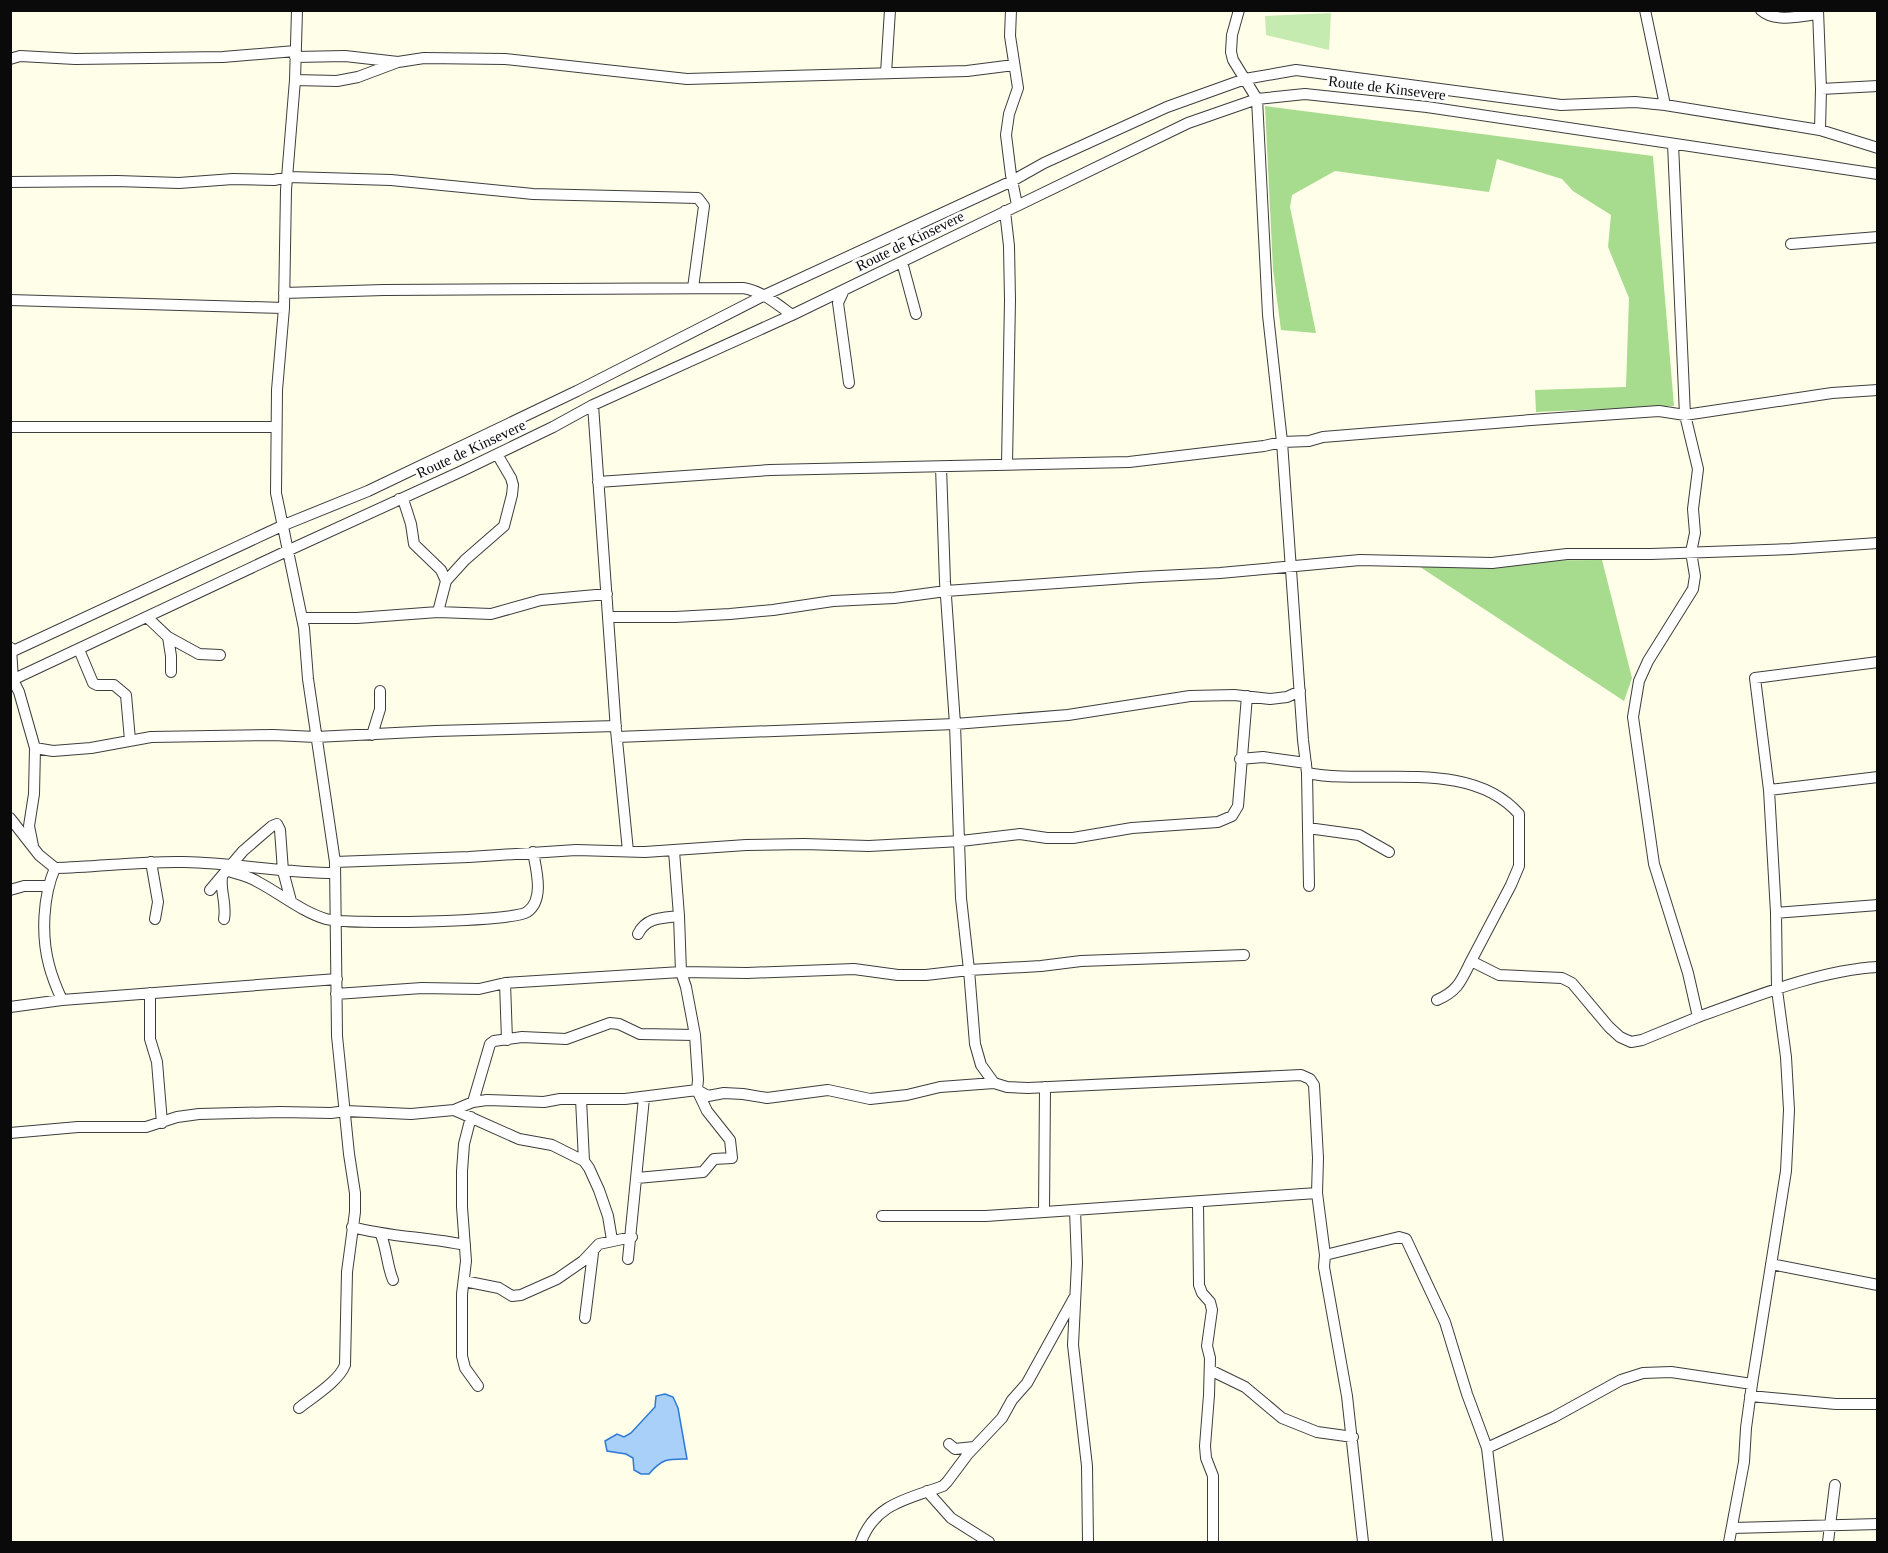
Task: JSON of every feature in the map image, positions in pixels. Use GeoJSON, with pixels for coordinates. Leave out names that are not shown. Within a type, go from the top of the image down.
{"type":"FeatureCollection","features":[{"type":"Feature","properties":{"kind":"street"},"geometry":{"type":"LineString","coordinates":[[297,10],[295,80],[289,177],[286,190],[284,308],[277,390],[276,494],[284,525],[286,551],[302,618],[335,867],[337,1036],[355,1193],[347,1272],[345,1365],[334,1380],[299,1408]]}},
{"type":"Feature","properties":{"kind":"street"},"geometry":{"type":"LineString","coordinates":[[886,73],[890,10]]}},
{"type":"Feature","properties":{"kind":"street"},"geometry":{"type":"LineString","coordinates":[[1011,10],[1010,36],[1018,88],[1009,114],[1006,135],[1017,205]]}},
{"type":"Feature","properties":{"kind":"street"},"geometry":{"type":"LineString","coordinates":[[1239,10],[1232,35],[1231,52],[1233,60],[1257,99],[1268,315],[1282,442],[1306,768],[1309,886]]}},
{"type":"Feature","properties":{"kind":"street"},"geometry":{"type":"LineString","coordinates":[[1645,10],[1665,105]]}},
{"type":"Feature","properties":{"kind":"street"},"geometry":{"type":"LineString","coordinates":[[1761,10],[1764,14],[1779,18],[1818,12],[1820,130]]}},
{"type":"Feature","properties":{"kind":"street"},"geometry":{"type":"LineString","coordinates":[[10,59],[20,57],[75,59],[295,54],[345,56],[398,62]]}},
{"type":"Feature","properties":{"kind":"street"},"geometry":{"type":"LineString","coordinates":[[295,80],[337,81],[358,77],[398,62],[424,58],[505,59],[687,79],[967,71],[1014,64]]}},
{"type":"Feature","properties":{"kind":"street"},"geometry":{"type":"LineString","coordinates":[[33,847],[29,826],[34,794],[35,748],[19,692],[12,681],[11,650],[284,525],[379,486],[577,391],[765,295],[1167,107],[1245,79],[1296,70],[1561,105],[1635,102],[1665,105],[1820,130],[1878,148]]}},
{"type":"Feature","properties":{"kind":"street"},"geometry":{"type":"LineString","coordinates":[[1821,89],[1878,86]]}},
{"type":"Feature","properties":{"kind":"street","name":"Route de Kinsevere"},"geometry":{"type":"LineString","coordinates":[[12,681],[497,454],[593,405],[792,315],[1188,123],[1257,99],[1305,94],[1427,107],[1878,174]]}},
{"type":"Feature","properties":{"kind":"street"},"geometry":{"type":"LineString","coordinates":[[1673,144],[1685,415],[1698,469],[1694,497],[1695,533],[1691,552],[1695,576],[1693,589],[1648,661],[1639,681],[1633,717],[1654,864],[1690,980],[1698,1017]]}},
{"type":"Feature","properties":{"kind":"street"},"geometry":{"type":"LineString","coordinates":[[10,182],[179,183],[233,179],[274,180],[289,177],[391,180],[533,194],[698,198],[704,206],[693,288]]}},
{"type":"Feature","properties":{"kind":"street"},"geometry":{"type":"LineString","coordinates":[[1005,211],[1009,246],[1010,300],[1007,464]]}},
{"type":"Feature","properties":{"kind":"street"},"geometry":{"type":"LineString","coordinates":[[1791,244],[1878,237]]}},
{"type":"Feature","properties":{"kind":"street"},"geometry":{"type":"LineString","coordinates":[[902,262],[916,314]]}},
{"type":"Feature","properties":{"kind":"street"},"geometry":{"type":"LineString","coordinates":[[284,293],[384,290],[743,288],[765,295],[792,315]]}},
{"type":"Feature","properties":{"kind":"street"},"geometry":{"type":"LineString","coordinates":[[844,290],[838,303],[849,383]]}},
{"type":"Feature","properties":{"kind":"street"},"geometry":{"type":"LineString","coordinates":[[10,300],[284,308]]}},
{"type":"Feature","properties":{"kind":"street"},"geometry":{"type":"LineString","coordinates":[[598,482],[770,470],[1129,462],[1282,442],[1309,441],[1323,437],[1659,411],[1685,415],[1832,393],[1878,390]]}},
{"type":"Feature","properties":{"kind":"street"},"geometry":{"type":"LineString","coordinates":[[593,405],[616,732],[628,851]]}},
{"type":"Feature","properties":{"kind":"street"},"geometry":{"type":"LineString","coordinates":[[10,426],[276,427]]}},
{"type":"Feature","properties":{"kind":"street"},"geometry":{"type":"LineString","coordinates":[[438,612],[446,581],[465,560],[504,526],[513,485],[497,454]]}},
{"type":"Feature","properties":{"kind":"street"},"geometry":{"type":"LineString","coordinates":[[941,467],[946,591],[956,724],[961,898],[975,1044],[981,1065],[993,1083]]}},
{"type":"Feature","properties":{"kind":"street"},"geometry":{"type":"LineString","coordinates":[[399,499],[404,499],[407,507],[414,544],[441,570],[446,581]]}},
{"type":"Feature","properties":{"kind":"street"},"geometry":{"type":"LineString","coordinates":[[608,616],[675,617],[730,614],[833,601],[894,598],[946,591],[1220,573],[1359,560],[1492,562],[1566,554],[1651,554],[1878,543]]}},
{"type":"Feature","properties":{"kind":"street"},"geometry":{"type":"LineString","coordinates":[[302,618],[357,618],[438,612],[491,614],[541,600],[607,594]]}},
{"type":"Feature","properties":{"kind":"street"},"geometry":{"type":"LineString","coordinates":[[148,618],[168,637],[199,654],[220,655]]}},
{"type":"Feature","properties":{"kind":"street"},"geometry":{"type":"LineString","coordinates":[[168,637],[171,672]]}},
{"type":"Feature","properties":{"kind":"street"},"geometry":{"type":"LineString","coordinates":[[78,651],[93,683],[98,685],[110,683],[126,695],[130,740]]}},
{"type":"Feature","properties":{"kind":"street"},"geometry":{"type":"LineString","coordinates":[[1729,1542],[1744,1462],[1751,1390],[1786,1171],[1789,1110],[1786,1057],[1777,990],[1776,913],[1769,790],[1755,678],[1878,662]]}},
{"type":"Feature","properties":{"kind":"street"},"geometry":{"type":"LineString","coordinates":[[372,735],[380,710],[380,691]]}},
{"type":"Feature","properties":{"kind":"street"},"geometry":{"type":"LineString","coordinates":[[35,748],[53,751],[92,748],[130,740],[172,737],[273,735],[316,737],[956,724],[1068,715],[1215,694],[1279,699],[1300,691]]}},
{"type":"Feature","properties":{"kind":"street"},"geometry":{"type":"LineString","coordinates":[[228,871],[283,871],[576,850],[674,851],[804,844],[869,846],[961,842],[1020,834],[1047,838],[1073,838],[1132,828],[1218,822],[1232,816],[1238,806],[1240,759],[1247,696]]}},
{"type":"Feature","properties":{"kind":"street"},"geometry":{"type":"LineString","coordinates":[[1240,759],[1263,756],[1343,777],[1446,778],[1484,790],[1510,804],[1519,814],[1519,866],[1511,885],[1458,986],[1450,994],[1437,1000]]}},
{"type":"Feature","properties":{"kind":"street"},"geometry":{"type":"LineString","coordinates":[[1769,790],[1878,777]]}},
{"type":"Feature","properties":{"kind":"street"},"geometry":{"type":"LineString","coordinates":[[12,822],[44,860],[55,868],[184,861],[250,877],[310,913],[336,921],[494,919],[526,913],[536,900],[538,890],[533,852]]}},
{"type":"Feature","properties":{"kind":"street"},"geometry":{"type":"LineString","coordinates":[[210,890],[249,846],[277,824],[280,830],[283,871],[291,901]]}},
{"type":"Feature","properties":{"kind":"street"},"geometry":{"type":"LineString","coordinates":[[1308,828],[1359,835],[1389,852]]}},
{"type":"Feature","properties":{"kind":"street"},"geometry":{"type":"LineString","coordinates":[[637,1178],[703,1172],[714,1159],[732,1158],[730,1140],[707,1111],[697,1090],[695,1035],[681,972],[674,851]]}},
{"type":"Feature","properties":{"kind":"street"},"geometry":{"type":"LineString","coordinates":[[151,862],[158,902],[155,919]]}},
{"type":"Feature","properties":{"kind":"street"},"geometry":{"type":"LineString","coordinates":[[55,868],[49,885],[46,908],[46,947],[52,976],[62,1000]]}},
{"type":"Feature","properties":{"kind":"street"},"geometry":{"type":"LineString","coordinates":[[224,919],[225,904],[221,887],[228,871]]}},
{"type":"Feature","properties":{"kind":"street"},"geometry":{"type":"LineString","coordinates":[[10,890],[24,886],[49,885]]}},
{"type":"Feature","properties":{"kind":"street"},"geometry":{"type":"LineString","coordinates":[[1776,913],[1878,904]]}},
{"type":"Feature","properties":{"kind":"street"},"geometry":{"type":"LineString","coordinates":[[638,934],[642,927],[654,919],[679,916]]}},
{"type":"Feature","properties":{"kind":"street"},"geometry":{"type":"LineString","coordinates":[[336,994],[422,988],[479,989],[504,983],[681,972],[747,973],[854,969],[898,975],[926,975],[1081,961],[1244,955]]}},
{"type":"Feature","properties":{"kind":"street"},"geometry":{"type":"LineString","coordinates":[[1471,961],[1499,975],[1562,978],[1572,983],[1609,1027],[1620,1037],[1631,1041],[1642,1040],[1698,1017],[1827,975],[1863,968],[1878,968]]}},
{"type":"Feature","properties":{"kind":"street"},"geometry":{"type":"LineString","coordinates":[[10,1006],[150,993],[337,980]]}},
{"type":"Feature","properties":{"kind":"street"},"geometry":{"type":"LineString","coordinates":[[504,983],[507,1040]]}},
{"type":"Feature","properties":{"kind":"street"},"geometry":{"type":"LineString","coordinates":[[150,993],[150,1039],[157,1062],[162,1123]]}},
{"type":"Feature","properties":{"kind":"street"},"geometry":{"type":"LineString","coordinates":[[473,1102],[490,1044],[494,1041],[522,1037],[566,1038],[610,1023],[619,1024],[640,1034],[695,1035]]}},
{"type":"Feature","properties":{"kind":"street"},"geometry":{"type":"LineString","coordinates":[[10,1133],[78,1127],[146,1128],[177,1117],[199,1114],[346,1111],[390,1114],[454,1110],[473,1102],[487,1100],[544,1102],[581,1098],[644,1098],[697,1090],[708,1096],[724,1093],[767,1098],[828,1090],[870,1099],[940,1087],[993,1083],[1007,1087],[1028,1088],[1306,1076],[1314,1085],[1318,1158],[1317,1193],[1325,1255],[1324,1267],[1353,1437],[1363,1542]]}},
{"type":"Feature","properties":{"kind":"street"},"geometry":{"type":"LineString","coordinates":[[1044,1212],[1045,1087]]}},
{"type":"Feature","properties":{"kind":"street"},"geometry":{"type":"LineString","coordinates":[[581,1098],[584,1161]]}},
{"type":"Feature","properties":{"kind":"street"},"geometry":{"type":"LineString","coordinates":[[628,1259],[632,1237],[644,1098]]}},
{"type":"Feature","properties":{"kind":"street"},"geometry":{"type":"LineString","coordinates":[[454,1110],[519,1139],[552,1145],[584,1161],[599,1190],[608,1216],[612,1240]]}},
{"type":"Feature","properties":{"kind":"street"},"geometry":{"type":"LineString","coordinates":[[471,1118],[464,1144],[462,1170],[466,1261],[462,1294],[462,1356],[465,1368],[478,1386]]}},
{"type":"Feature","properties":{"kind":"street"},"geometry":{"type":"LineString","coordinates":[[882,1216],[986,1216],[1317,1193]]}},
{"type":"Feature","properties":{"kind":"street"},"geometry":{"type":"LineString","coordinates":[[1198,1203],[1199,1285],[1202,1293],[1210,1302],[1212,1310],[1207,1346],[1210,1370],[1209,1408],[1204,1446],[1213,1476],[1213,1542]]}},
{"type":"Feature","properties":{"kind":"street"},"geometry":{"type":"LineString","coordinates":[[1075,1210],[1077,1263],[1073,1345],[1087,1466],[1088,1542]]}},
{"type":"Feature","properties":{"kind":"street"},"geometry":{"type":"LineString","coordinates":[[352,1227],[381,1234],[465,1245]]}},
{"type":"Feature","properties":{"kind":"street"},"geometry":{"type":"LineString","coordinates":[[381,1234],[393,1280]]}},
{"type":"Feature","properties":{"kind":"street"},"geometry":{"type":"LineString","coordinates":[[464,1281],[499,1287],[512,1296],[521,1295],[557,1279],[593,1253],[599,1244],[632,1237]]}},
{"type":"Feature","properties":{"kind":"street"},"geometry":{"type":"LineString","coordinates":[[1325,1255],[1399,1237],[1406,1239],[1444,1322],[1487,1448],[1498,1542]]}},
{"type":"Feature","properties":{"kind":"street"},"geometry":{"type":"LineString","coordinates":[[585,1318],[593,1253]]}},
{"type":"Feature","properties":{"kind":"street"},"geometry":{"type":"LineString","coordinates":[[1771,1264],[1878,1285]]}},
{"type":"Feature","properties":{"kind":"street"},"geometry":{"type":"LineString","coordinates":[[861,1542],[879,1513],[947,1482],[974,1447],[1002,1418],[1012,1400],[1027,1383],[1074,1298]]}},
{"type":"Feature","properties":{"kind":"street"},"geometry":{"type":"LineString","coordinates":[[1210,1370],[1245,1387],[1282,1418],[1317,1432],[1353,1437]]}},
{"type":"Feature","properties":{"kind":"street"},"geometry":{"type":"LineString","coordinates":[[1487,1448],[1554,1417],[1621,1380],[1643,1373],[1671,1372],[1751,1390],[1836,1404],[1878,1404]]}},
{"type":"Feature","properties":{"kind":"street"},"geometry":{"type":"LineString","coordinates":[[949,1444],[955,1449],[974,1447]]}},
{"type":"Feature","properties":{"kind":"street"},"geometry":{"type":"LineString","coordinates":[[1828,1542],[1834,1485]]}},
{"type":"Feature","properties":{"kind":"street"},"geometry":{"type":"LineString","coordinates":[[927,1491],[951,1518],[989,1542]]}},
{"type":"Feature","properties":{"kind":"street"},"geometry":{"type":"LineString","coordinates":[[1732,1528],[1878,1524]]}},
{"type":"Feature","properties":{"kind":"green space"},"geometry":{"type":"Polygon","coordinates":[[[1331,13],[1329,50],[1266,35],[1265,16],[1331,13]]]}},
{"type":"Feature","properties":{"kind":"green space"},"geometry":{"type":"Polygon","coordinates":[[[1265,106],[1653,156],[1674,406],[1536,412],[1535,390],[1626,387],[1629,298],[1608,247],[1611,215],[1573,191],[1562,179],[1497,159],[1489,192],[1335,171],[1292,195],[1290,207],[1316,333],[1281,330],[1273,269],[1265,106]]]}},
{"type":"Feature","properties":{"kind":"green space"},"geometry":{"type":"Polygon","coordinates":[[[1602,560],[1632,678],[1624,701],[1411,561],[1602,560]]]}},
{"type":"Feature","properties":{"kind":"water"},"geometry":{"type":"Polygon","coordinates":[[[665,1394],[673,1397],[678,1408],[687,1459],[666,1460],[649,1474],[641,1474],[634,1470],[633,1458],[626,1454],[607,1451],[605,1441],[617,1434],[624,1437],[631,1433],[655,1407],[656,1396],[665,1394]]]}}]}
